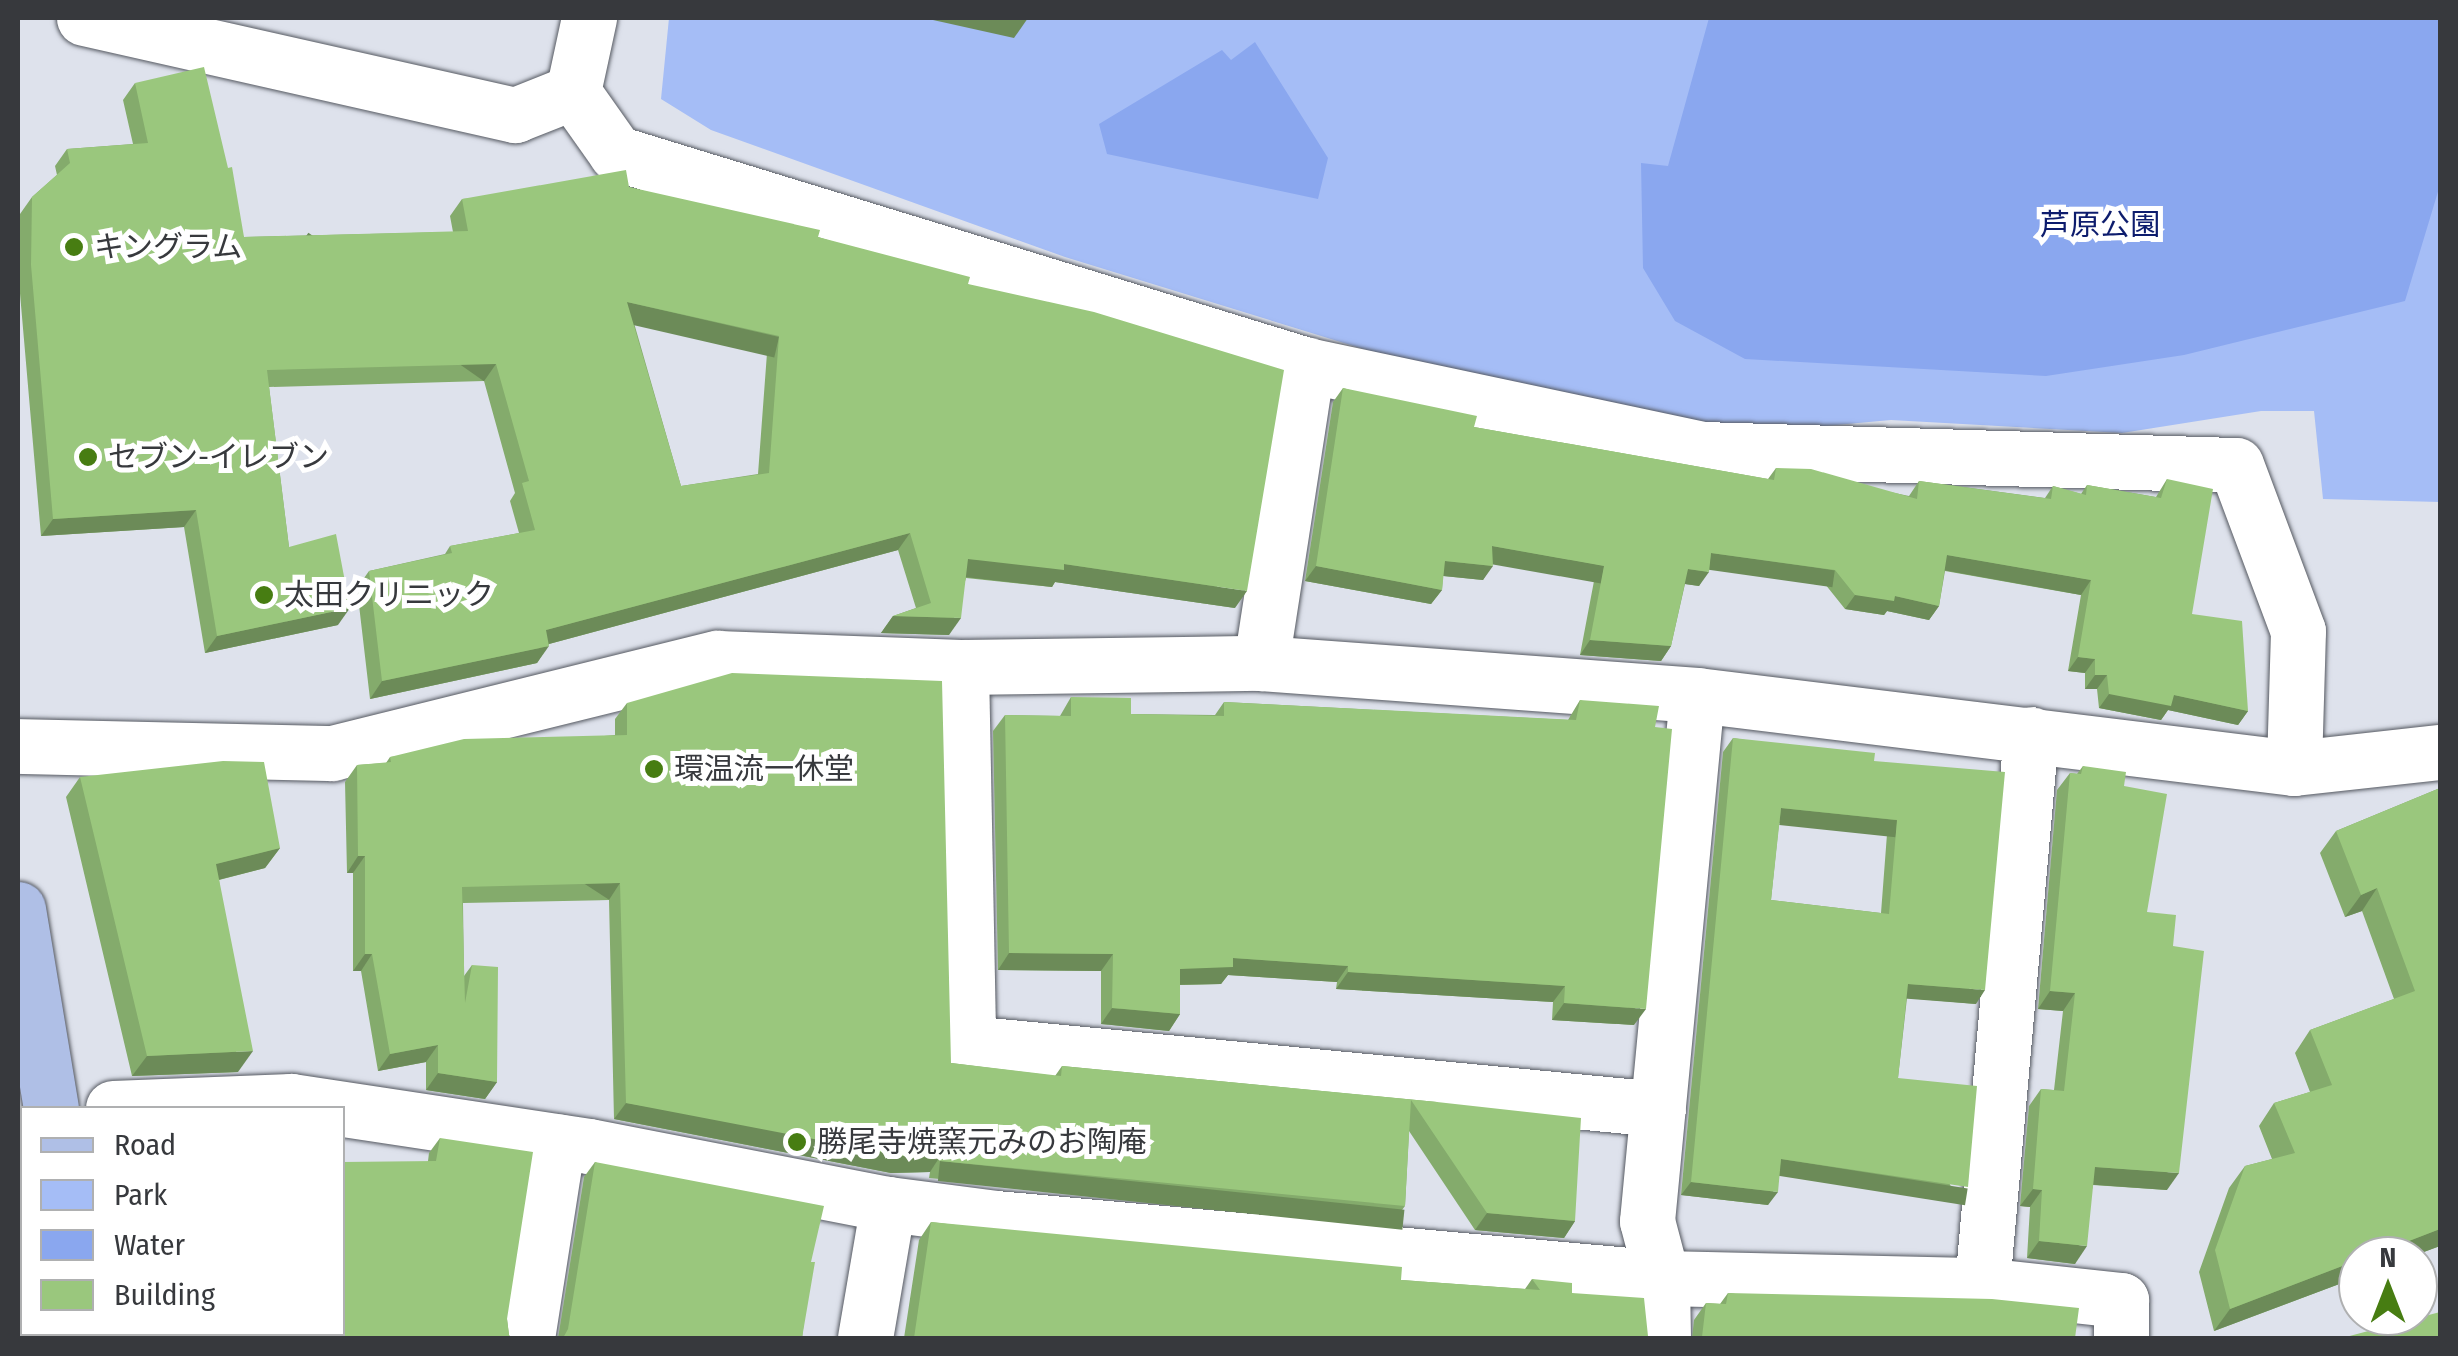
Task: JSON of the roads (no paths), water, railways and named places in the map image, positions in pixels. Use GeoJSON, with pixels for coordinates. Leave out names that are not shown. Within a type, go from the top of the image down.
{"type":"FeatureCollection","features":[{"type":"Feature","properties":{"kind":"main road"},"geometry":{"type":"LineString","coordinates":[[18,909],[51,1106]]}},
{"type":"Feature","properties":{"kind":"street"},"geometry":{"type":"LineString","coordinates":[[84,18],[515,115],[573,92]]}},
{"type":"Feature","properties":{"kind":"street"},"geometry":{"type":"LineString","coordinates":[[590,18],[573,92],[616,153],[1307,365],[1702,449],[2236,464],[2298,631],[2294,768]]}},
{"type":"Feature","properties":{"kind":"street"},"geometry":{"type":"LineString","coordinates":[[1261,663],[1307,365]]}},
{"type":"Feature","properties":{"kind":"street"},"geometry":{"type":"LineString","coordinates":[[18,746],[332,753],[716,658],[961,667],[1261,663],[1697,695],[2294,768],[2440,752]]}},
{"type":"Feature","properties":{"kind":"street"},"geometry":{"type":"LineString","coordinates":[[961,667],[968,1043],[1658,1108]]}},
{"type":"Feature","properties":{"kind":"street"},"geometry":{"type":"LineString","coordinates":[[1663,1338],[1662,1278],[1647,1222],[1697,695]]}},
{"type":"Feature","properties":{"kind":"street"},"geometry":{"type":"LineString","coordinates":[[1982,1285],[2031,734]]}},
{"type":"Feature","properties":{"kind":"street"},"geometry":{"type":"LineString","coordinates":[[158,1106],[291,1100],[331,1106]]}},
{"type":"Feature","properties":{"kind":"street"},"geometry":{"type":"LineString","coordinates":[[345,1108],[558,1140],[888,1204],[996,1218],[1662,1278],[1982,1285],[2121,1300],[2121,1338]]}},
{"type":"Feature","properties":{"kind":"street"},"geometry":{"type":"LineString","coordinates":[[526,1338],[558,1140]]}},
{"type":"Feature","properties":{"kind":"street"},"geometry":{"type":"LineString","coordinates":[[866,1338],[888,1204]]}},
{"type":"Feature","properties":{"kind":"water"},"geometry":{"type":"Polygon","coordinates":[[[1709,18],[2440,18],[2440,185],[2405,301],[2184,355],[2046,376],[1745,359],[1675,321],[1643,268],[1641,163],[1668,166],[1709,18]]]}},
{"type":"Feature","properties":{"kind":"water"},"geometry":{"type":"Polygon","coordinates":[[[1255,42],[1328,158],[1318,199],[1107,154],[1099,124],[1222,50],[1231,60],[1255,42]]]}},
{"type":"Feature","properties":{"kind":"place","name":"キングラム"},"geometry":{"type":"Point","coordinates":[74,247]}},
{"type":"Feature","properties":{"kind":"place","name":"セブン-イレブン"},"geometry":{"type":"Point","coordinates":[88,457]}},
{"type":"Feature","properties":{"kind":"place","name":"太田クリニック"},"geometry":{"type":"Point","coordinates":[264,595]}},
{"type":"Feature","properties":{"kind":"place","name":"環温流一休堂"},"geometry":{"type":"Point","coordinates":[654,769]}},
{"type":"Feature","properties":{"kind":"place","name":"勝尾寺焼窯元みのお陶庵"},"geometry":{"type":"Point","coordinates":[797,1142]}},
{"type":"Feature","properties":{"kind":"park label","name":"芦原公園"},"geometry":{"type":"Point","coordinates":[2100,225]}}]}
